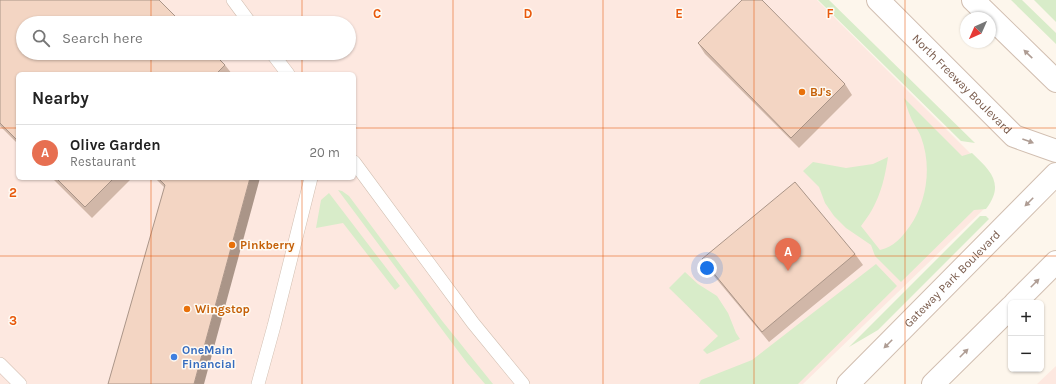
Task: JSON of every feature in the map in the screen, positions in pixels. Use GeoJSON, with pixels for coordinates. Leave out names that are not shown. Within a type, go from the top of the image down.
{"type":"FeatureCollection","features":[{"type":"Feature","properties":{"kind":"street","name":"North Freeway Boulevard"},"geometry":{"type":"LineString","coordinates":[[878,0],[1014,136],[1056,151]]}},
{"type":"Feature","properties":{"kind":"street"},"geometry":{"type":"LineString","coordinates":[[973,0],[1056,81]]}},
{"type":"Feature","properties":{"kind":"street","name":"Gateway Park Boulevard"},"geometry":{"type":"LineString","coordinates":[[848,384],[1056,174]]}},
{"type":"Feature","properties":{"kind":"street"},"geometry":{"type":"LineString","coordinates":[[1018,300],[1056,262]]}},
{"type":"Feature","properties":{"kind":"street"},"geometry":{"type":"LineString","coordinates":[[932,384],[1008,310]]}},
{"type":"Feature","properties":{"kind":"lane"},"geometry":{"type":"LineString","coordinates":[[233,0],[245,16]]}},
{"type":"Feature","properties":{"kind":"lane"},"geometry":{"type":"LineString","coordinates":[[277,60],[286,72]]}},
{"type":"Feature","properties":{"kind":"lane"},"geometry":{"type":"LineString","coordinates":[[356,165],[473,323],[523,384]]}},
{"type":"Feature","properties":{"kind":"lane"},"geometry":{"type":"LineString","coordinates":[[258,384],[310,180]]}},
{"type":"Feature","properties":{"kind":"lane"},"geometry":{"type":"LineString","coordinates":[[0,364],[20,384]]}},
{"type":"Feature","properties":{"kind":"shaded area"},"geometry":{"type":"Polygon","coordinates":[[[0,0],[817,0],[973,156],[984,209],[803,384],[0,384],[0,0]]]}},
{"type":"Feature","properties":{"kind":"shaded area"},"geometry":{"type":"Polygon","coordinates":[[[1056,366],[1056,384],[1037,384],[1056,366]]]}},
{"type":"Feature","properties":{"kind":"green space"},"geometry":{"type":"Polygon","coordinates":[[[818,0],[829,0],[975,143],[961,141],[818,0]]]}},
{"type":"Feature","properties":{"kind":"green space"},"geometry":{"type":"Polygon","coordinates":[[[1011,0],[1022,0],[1056,33],[1056,44],[1011,0]]]}},
{"type":"Feature","properties":{"kind":"green space"},"geometry":{"type":"Polygon","coordinates":[[[1034,0],[1056,0],[1056,22],[1034,0]]]}},
{"type":"Feature","properties":{"kind":"green space"},"geometry":{"type":"Polygon","coordinates":[[[904,98],[962,156],[972,153],[990,172],[995,185],[992,200],[986,209],[974,210],[901,282],[875,256],[871,245],[846,228],[834,216],[825,203],[819,187],[803,171],[813,162],[846,168],[873,164],[888,157],[876,202],[861,226],[880,250],[894,244],[904,234],[916,216],[924,194],[927,171],[924,148],[920,135],[911,118],[904,98]]]}},
{"type":"Feature","properties":{"kind":"green space"},"geometry":{"type":"Polygon","coordinates":[[[338,190],[349,196],[443,322],[493,384],[485,384],[467,363],[338,190]]]}},
{"type":"Feature","properties":{"kind":"green space"},"geometry":{"type":"Polygon","coordinates":[[[329,193],[400,286],[395,290],[343,223],[316,228],[321,200],[329,193]]]}},
{"type":"Feature","properties":{"kind":"green space"},"geometry":{"type":"Polygon","coordinates":[[[980,216],[986,216],[989,219],[878,330],[849,347],[980,216]]]}},
{"type":"Feature","properties":{"kind":"green space"},"geometry":{"type":"Polygon","coordinates":[[[876,264],[897,286],[798,384],[699,384],[701,380],[752,360],[876,264]]]}},
{"type":"Feature","properties":{"kind":"green space"},"geometry":{"type":"Polygon","coordinates":[[[685,272],[698,284],[717,296],[728,313],[740,339],[707,354],[703,350],[718,336],[669,288],[685,272]]]}},
{"type":"Feature","properties":{"kind":"building"},"geometry":{"type":"Polygon","coordinates":[[[0,0],[159,0],[175,16],[16,16],[16,60],[220,60],[225,65],[218,72],[16,72],[16,139],[0,123],[0,0]]]}},
{"type":"Feature","properties":{"kind":"building"},"geometry":{"type":"Polygon","coordinates":[[[742,0],[762,0],[845,84],[791,138],[698,43],[742,0]]]}},
{"type":"Feature","properties":{"kind":"building"},"geometry":{"type":"Polygon","coordinates":[[[58,180],[112,180],[85,207],[58,180]]]}},
{"type":"Feature","properties":{"kind":"building"},"geometry":{"type":"Polygon","coordinates":[[[160,180],[249,180],[194,384],[108,384],[165,185],[160,180]]]}},
{"type":"Feature","properties":{"kind":"building"},"geometry":{"type":"Polygon","coordinates":[[[795,182],[855,254],[762,332],[702,259],[795,182]]]}},
{"type":"Feature","properties":{"kind":"place","name":"BJ's"},"geometry":{"type":"Point","coordinates":[802,92]}},
{"type":"Feature","properties":{"kind":"place","name":"Pinkberry"},"geometry":{"type":"Point","coordinates":[232,245]}},
{"type":"Feature","properties":{"kind":"place","name":"Olive Garden"},"geometry":{"type":"Point","coordinates":[788,271]}},
{"type":"Feature","properties":{"kind":"place","name":"Wingstop"},"geometry":{"type":"Point","coordinates":[187,309]}},
{"type":"Feature","properties":{"kind":"place","name":"OneMain Financial"},"geometry":{"type":"Point","coordinates":[174,357]}}]}
